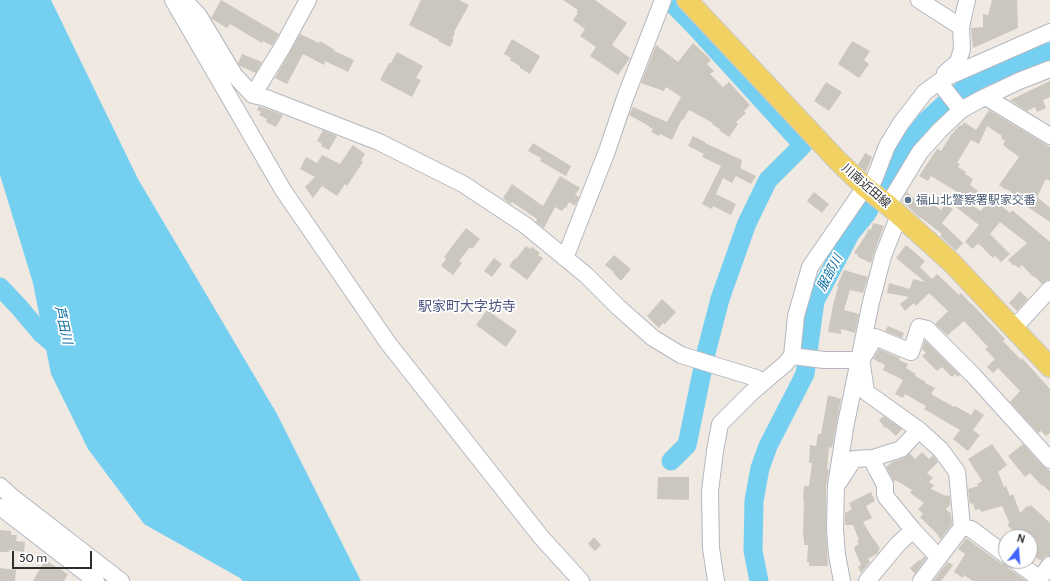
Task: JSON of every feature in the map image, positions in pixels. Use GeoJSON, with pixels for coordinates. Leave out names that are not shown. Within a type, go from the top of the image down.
{"type":"FeatureCollection","features":[{"type":"Feature","properties":{"kind":"main road","name":"川南近田線"},"geometry":{"type":"LineString","coordinates":[[688,0],[838,161],[903,218],[950,262],[1014,328],[1050,368]]}},
{"type":"Feature","properties":{"kind":"street"},"geometry":{"type":"LineString","coordinates":[[173,0],[283,190],[388,343],[541,537],[581,581]]}},
{"type":"Feature","properties":{"kind":"street"},"geometry":{"type":"LineString","coordinates":[[184,0],[199,16],[235,76],[253,95],[266,98],[379,142],[463,184],[525,225],[586,275],[618,307],[653,338],[681,355],[756,378],[763,382]]}},
{"type":"Feature","properties":{"kind":"street"},"geometry":{"type":"LineString","coordinates":[[253,95],[283,46],[308,0]]}},
{"type":"Feature","properties":{"kind":"street"},"geometry":{"type":"LineString","coordinates":[[565,258],[607,151],[625,98],[663,0]]}},
{"type":"Feature","properties":{"kind":"street"},"geometry":{"type":"LineString","coordinates":[[919,0],[961,27]]}},
{"type":"Feature","properties":{"kind":"street"},"geometry":{"type":"LineString","coordinates":[[942,82],[945,73],[958,62],[962,49],[961,27],[967,0]]}},
{"type":"Feature","properties":{"kind":"street"},"geometry":{"type":"LineString","coordinates":[[877,196],[874,180],[887,146],[901,123],[925,92],[942,82],[1050,32]]}},
{"type":"Feature","properties":{"kind":"street"},"geometry":{"type":"LineString","coordinates":[[716,581],[711,548],[710,491],[720,424],[751,393],[794,356],[796,316],[810,267],[960,109],[1019,81],[1050,70]]}},
{"type":"Feature","properties":{"kind":"street"},"geometry":{"type":"LineString","coordinates":[[942,82],[960,109]]}},
{"type":"Feature","properties":{"kind":"street"},"geometry":{"type":"LineString","coordinates":[[986,97],[1050,136]]}},
{"type":"Feature","properties":{"kind":"street"},"geometry":{"type":"LineString","coordinates":[[842,581],[837,555],[835,529],[836,486],[844,428],[883,256],[896,223],[903,218]]}},
{"type":"Feature","properties":{"kind":"street"},"geometry":{"type":"LineString","coordinates":[[1014,328],[1050,289]]}},
{"type":"Feature","properties":{"kind":"street"},"geometry":{"type":"LineString","coordinates":[[921,581],[962,527],[957,472],[941,450],[919,430],[866,392],[860,360],[876,337],[911,352],[919,327],[927,328],[1050,460]]}},
{"type":"Feature","properties":{"kind":"street"},"geometry":{"type":"LineString","coordinates":[[794,356],[824,360],[860,360]]}},
{"type":"Feature","properties":{"kind":"street"},"geometry":{"type":"LineString","coordinates":[[836,486],[854,459],[872,458],[901,449],[919,430]]}},
{"type":"Feature","properties":{"kind":"street"},"geometry":{"type":"LineString","coordinates":[[872,458],[885,485],[886,497],[912,530],[938,558]]}},
{"type":"Feature","properties":{"kind":"street"},"geometry":{"type":"LineString","coordinates":[[0,486],[121,581]]}},
{"type":"Feature","properties":{"kind":"street"},"geometry":{"type":"LineString","coordinates":[[0,507],[96,581]]}},
{"type":"Feature","properties":{"kind":"street"},"geometry":{"type":"LineString","coordinates":[[962,527],[971,529],[998,549]]}},
{"type":"Feature","properties":{"kind":"street"},"geometry":{"type":"LineString","coordinates":[[867,581],[898,544],[912,530]]}},
{"type":"Feature","properties":{"kind":"street"},"geometry":{"type":"LineString","coordinates":[[1025,569],[1039,580],[1050,565]]}},
{"type":"Feature","properties":{"kind":"water","name":"芦田川"},"geometry":{"type":"Polygon","coordinates":[[[0,0],[51,0],[138,179],[277,414],[361,581],[243,581],[144,524],[88,449],[51,374],[33,283],[0,175],[0,0]]]}},
{"type":"Feature","properties":{"kind":"building"},"geometry":{"type":"Polygon","coordinates":[[[221,0],[279,34],[272,46],[263,41],[262,43],[230,24],[227,28],[212,19],[211,18],[221,0]]]}},
{"type":"Feature","properties":{"kind":"building"},"geometry":{"type":"Polygon","coordinates":[[[421,0],[459,0],[469,5],[454,32],[455,33],[452,39],[454,39],[450,47],[409,25],[421,0]]]}},
{"type":"Feature","properties":{"kind":"building"},"geometry":{"type":"Polygon","coordinates":[[[563,0],[595,0],[627,23],[612,45],[630,58],[618,75],[590,56],[596,47],[580,36],[585,29],[573,20],[578,13],[576,12],[578,10],[563,0]]]}},
{"type":"Feature","properties":{"kind":"building"},"geometry":{"type":"Polygon","coordinates":[[[992,0],[1017,0],[1018,28],[973,48],[971,28],[983,27],[983,14],[988,15],[992,0]]]}},
{"type":"Feature","properties":{"kind":"building"},"geometry":{"type":"Polygon","coordinates":[[[300,34],[319,43],[320,41],[335,50],[334,51],[354,60],[348,72],[325,61],[324,65],[303,54],[287,84],[275,78],[300,34]]]}},
{"type":"Feature","properties":{"kind":"building"},"geometry":{"type":"Polygon","coordinates":[[[512,39],[540,56],[530,74],[520,68],[520,66],[510,60],[511,58],[504,54],[512,39]]]}},
{"type":"Feature","properties":{"kind":"building"},"geometry":{"type":"Polygon","coordinates":[[[852,41],[870,51],[864,60],[869,64],[859,78],[838,64],[852,41]]]}},
{"type":"Feature","properties":{"kind":"building"},"geometry":{"type":"Polygon","coordinates":[[[693,43],[711,60],[707,64],[714,71],[710,74],[723,87],[729,82],[750,105],[744,111],[746,113],[736,122],[738,124],[729,137],[712,124],[713,123],[689,110],[683,120],[682,119],[672,140],[660,134],[659,136],[651,132],[653,129],[629,115],[633,107],[667,122],[681,97],[666,87],[664,91],[641,83],[656,45],[678,62],[693,43]]]}},
{"type":"Feature","properties":{"kind":"building"},"geometry":{"type":"Polygon","coordinates":[[[397,52],[423,66],[416,78],[421,80],[412,97],[380,80],[397,52]]]}},
{"type":"Feature","properties":{"kind":"building"},"geometry":{"type":"Polygon","coordinates":[[[242,54],[262,62],[256,73],[240,66],[238,63],[242,54]]]}},
{"type":"Feature","properties":{"kind":"building"},"geometry":{"type":"Polygon","coordinates":[[[1050,81],[1050,97],[1043,100],[1046,108],[1037,112],[1035,107],[1027,111],[1010,100],[1050,81]]]}},
{"type":"Feature","properties":{"kind":"building"},"geometry":{"type":"Polygon","coordinates":[[[826,82],[842,92],[829,111],[814,101],[826,82]]]}},
{"type":"Feature","properties":{"kind":"building"},"geometry":{"type":"Polygon","coordinates":[[[259,106],[283,115],[276,127],[266,122],[267,119],[259,115],[261,112],[257,110],[259,106]]]}},
{"type":"Feature","properties":{"kind":"building"},"geometry":{"type":"Polygon","coordinates":[[[989,110],[1050,147],[1050,181],[1046,179],[1037,197],[1050,208],[1050,222],[1019,201],[1020,199],[1007,189],[1006,190],[999,185],[1019,157],[1003,145],[1005,141],[1001,138],[1002,136],[987,126],[979,144],[971,140],[957,163],[960,164],[958,167],[966,172],[965,174],[973,179],[970,185],[978,191],[970,204],[981,211],[989,199],[992,202],[994,200],[1010,213],[1012,210],[1050,242],[1050,280],[1047,280],[1042,284],[1022,265],[1019,268],[1015,265],[1014,266],[1008,260],[1027,243],[1000,222],[990,234],[1010,254],[1001,262],[995,256],[993,258],[979,244],[977,244],[973,249],[965,242],[979,225],[952,204],[959,193],[931,176],[928,181],[919,176],[937,149],[941,151],[951,135],[960,125],[962,126],[964,122],[976,130],[989,110]]]}},
{"type":"Feature","properties":{"kind":"building"},"geometry":{"type":"Polygon","coordinates":[[[323,130],[337,136],[329,150],[321,146],[322,144],[317,141],[323,130]]]}},
{"type":"Feature","properties":{"kind":"building"},"geometry":{"type":"Polygon","coordinates":[[[693,136],[742,160],[740,168],[756,176],[751,184],[736,176],[732,183],[723,178],[716,194],[736,204],[731,215],[713,206],[712,209],[702,204],[721,166],[702,157],[704,154],[688,146],[693,136]]]}},
{"type":"Feature","properties":{"kind":"building"},"geometry":{"type":"Polygon","coordinates":[[[533,143],[571,166],[566,176],[540,161],[541,158],[528,151],[533,143]]]}},
{"type":"Feature","properties":{"kind":"building"},"geometry":{"type":"Polygon","coordinates":[[[353,145],[365,154],[361,160],[363,162],[347,186],[345,184],[337,196],[322,186],[313,198],[305,187],[315,177],[300,169],[306,157],[317,163],[322,155],[340,164],[353,145]]]}},
{"type":"Feature","properties":{"kind":"building"},"geometry":{"type":"Polygon","coordinates":[[[865,153],[872,157],[866,172],[858,165],[865,153]]]}},
{"type":"Feature","properties":{"kind":"building"},"geometry":{"type":"Polygon","coordinates":[[[560,176],[580,188],[575,195],[579,197],[575,206],[569,202],[566,208],[565,207],[562,211],[555,207],[544,228],[536,222],[537,219],[512,202],[510,204],[503,198],[512,184],[543,206],[560,176]]]}},
{"type":"Feature","properties":{"kind":"building"},"geometry":{"type":"Polygon","coordinates":[[[814,192],[829,204],[822,213],[807,201],[814,192]]]}},
{"type":"Feature","properties":{"kind":"building"},"geometry":{"type":"Polygon","coordinates":[[[907,192],[918,202],[923,196],[941,210],[945,204],[953,209],[942,223],[963,243],[956,251],[940,236],[942,234],[920,218],[902,201],[907,192]]]}},
{"type":"Feature","properties":{"kind":"building"},"geometry":{"type":"Polygon","coordinates":[[[873,223],[884,226],[871,263],[858,257],[858,255],[854,253],[868,229],[871,230],[873,223]]]}},
{"type":"Feature","properties":{"kind":"building"},"geometry":{"type":"Polygon","coordinates":[[[466,228],[480,239],[472,249],[470,247],[459,261],[462,263],[453,275],[441,266],[446,259],[444,257],[466,228]]]}},
{"type":"Feature","properties":{"kind":"building"},"geometry":{"type":"Polygon","coordinates":[[[906,245],[925,261],[920,267],[932,279],[937,274],[959,295],[961,293],[1005,339],[1003,341],[1021,360],[1022,358],[1050,389],[1050,433],[1046,436],[1041,431],[1038,433],[1010,402],[1020,391],[998,368],[993,373],[987,367],[995,359],[985,349],[988,347],[964,321],[948,336],[935,324],[948,311],[929,293],[916,306],[914,303],[905,311],[900,304],[909,297],[887,293],[889,283],[910,289],[913,279],[925,282],[896,258],[906,245]]]}},
{"type":"Feature","properties":{"kind":"building"},"geometry":{"type":"Polygon","coordinates":[[[526,246],[530,249],[532,247],[540,253],[538,255],[543,258],[527,280],[509,266],[526,246]]]}},
{"type":"Feature","properties":{"kind":"building"},"geometry":{"type":"Polygon","coordinates":[[[614,255],[631,269],[621,281],[613,273],[614,272],[605,265],[614,255]]]}},
{"type":"Feature","properties":{"kind":"building"},"geometry":{"type":"Polygon","coordinates":[[[494,258],[502,264],[492,277],[484,271],[494,258]]]}},
{"type":"Feature","properties":{"kind":"building"},"geometry":{"type":"Polygon","coordinates":[[[844,270],[868,277],[863,293],[850,290],[844,310],[859,314],[855,333],[841,329],[841,334],[828,332],[837,286],[844,270]]]}},
{"type":"Feature","properties":{"kind":"building"},"geometry":{"type":"Polygon","coordinates":[[[1020,291],[1028,299],[1017,311],[1009,303],[1020,291]]]}},
{"type":"Feature","properties":{"kind":"building"},"geometry":{"type":"Polygon","coordinates":[[[662,299],[676,312],[659,328],[647,316],[662,299]]]}},
{"type":"Feature","properties":{"kind":"building"},"geometry":{"type":"Polygon","coordinates":[[[487,310],[517,331],[506,347],[476,325],[487,310]]]}},
{"type":"Feature","properties":{"kind":"building"},"geometry":{"type":"Polygon","coordinates":[[[888,326],[904,333],[902,338],[885,331],[888,326]]]}},
{"type":"Feature","properties":{"kind":"building"},"geometry":{"type":"Polygon","coordinates":[[[925,340],[960,375],[958,377],[955,374],[952,377],[942,367],[937,371],[922,356],[926,353],[922,349],[925,340]]]}},
{"type":"Feature","properties":{"kind":"building"},"geometry":{"type":"Polygon","coordinates":[[[879,349],[900,358],[899,360],[908,364],[906,368],[916,374],[915,376],[935,388],[931,394],[971,415],[975,409],[984,415],[973,430],[980,435],[968,451],[953,439],[960,430],[924,409],[926,406],[905,394],[903,398],[895,394],[903,380],[883,370],[885,365],[873,359],[879,349]]]}},
{"type":"Feature","properties":{"kind":"building"},"geometry":{"type":"Polygon","coordinates":[[[828,395],[841,399],[832,448],[829,447],[827,469],[829,470],[826,486],[828,566],[809,566],[809,562],[807,562],[808,545],[804,545],[803,537],[804,486],[809,486],[812,463],[809,463],[810,445],[816,446],[818,434],[821,434],[828,395]]]}},
{"type":"Feature","properties":{"kind":"building"},"geometry":{"type":"Polygon","coordinates":[[[884,416],[902,429],[896,436],[886,427],[885,428],[879,420],[884,416]]]}},
{"type":"Feature","properties":{"kind":"building"},"geometry":{"type":"Polygon","coordinates":[[[992,444],[1007,465],[998,472],[1004,487],[1006,486],[1010,496],[1013,494],[1020,513],[1027,506],[1029,507],[1031,505],[1050,523],[1050,556],[1046,556],[1041,561],[1038,559],[1038,529],[1012,529],[1008,526],[1009,522],[1002,506],[981,512],[980,509],[975,510],[973,503],[970,504],[968,489],[978,486],[977,484],[982,481],[968,459],[992,444]]]}},
{"type":"Feature","properties":{"kind":"building"},"geometry":{"type":"Polygon","coordinates":[[[1023,444],[1043,466],[1050,471],[1050,492],[1030,473],[1025,477],[1008,456],[1023,444]]]}},
{"type":"Feature","properties":{"kind":"building"},"geometry":{"type":"Polygon","coordinates":[[[922,452],[929,459],[933,455],[938,462],[927,473],[933,478],[929,482],[934,485],[931,489],[950,497],[950,505],[946,509],[951,514],[952,524],[941,539],[920,517],[923,514],[918,509],[924,503],[910,493],[912,490],[895,480],[894,482],[886,467],[892,462],[904,458],[910,453],[915,459],[922,452]]]}},
{"type":"Feature","properties":{"kind":"building"},"geometry":{"type":"Polygon","coordinates":[[[658,477],[689,477],[689,500],[657,499],[658,477]]]}},
{"type":"Feature","properties":{"kind":"building"},"geometry":{"type":"Polygon","coordinates":[[[871,492],[875,501],[866,506],[872,518],[863,522],[880,549],[878,553],[868,559],[870,562],[861,573],[858,567],[861,565],[854,549],[854,547],[859,544],[857,541],[859,540],[853,525],[845,525],[845,513],[852,509],[849,503],[871,492]]]}},
{"type":"Feature","properties":{"kind":"building"},"geometry":{"type":"Polygon","coordinates":[[[0,530],[11,531],[11,535],[17,535],[16,541],[25,542],[24,552],[9,550],[9,552],[0,552],[0,530]]]}},
{"type":"Feature","properties":{"kind":"building"},"geometry":{"type":"Polygon","coordinates":[[[594,537],[601,545],[595,551],[588,544],[594,537]]]}},
{"type":"Feature","properties":{"kind":"building"},"geometry":{"type":"Polygon","coordinates":[[[966,538],[998,562],[998,569],[1009,569],[1027,581],[973,581],[964,575],[963,578],[954,572],[965,554],[958,549],[966,538]]]}},
{"type":"Feature","properties":{"kind":"building"},"geometry":{"type":"Polygon","coordinates":[[[925,556],[926,558],[915,574],[910,568],[925,556]]]}},
{"type":"Feature","properties":{"kind":"building"},"geometry":{"type":"Polygon","coordinates":[[[45,560],[68,574],[64,581],[33,581],[45,560]]]}},
{"type":"Feature","properties":{"kind":"building"},"geometry":{"type":"Polygon","coordinates":[[[948,562],[953,565],[946,575],[941,581],[933,581],[948,562]]]}},
{"type":"Feature","properties":{"kind":"building"},"geometry":{"type":"Polygon","coordinates":[[[0,568],[16,570],[15,581],[0,581],[0,568]]]}},
{"type":"Feature","properties":{"kind":"waterway"},"geometry":{"type":"LineString","coordinates":[[669,0],[803,145],[768,180],[747,223],[720,299],[706,353],[687,445],[671,461]]}},
{"type":"Feature","properties":{"kind":"waterway","name":"服部川"},"geometry":{"type":"LineString","coordinates":[[759,581],[753,551],[754,501],[760,468],[768,446],[805,374],[815,301],[850,234],[867,213],[887,175],[912,139],[926,121],[951,98],[979,79],[1050,52]]}},
{"type":"Feature","properties":{"kind":"waterway","name":"芦田川"},"geometry":{"type":"LineString","coordinates":[[0,287],[40,332],[63,352]]}},
{"type":"Feature","properties":{"kind":"place","name":"福山北警察署駅家交番"},"geometry":{"type":"Point","coordinates":[908,200]}},
{"type":"Feature","properties":{"kind":"district","name":"駅家町大字坊寺"},"geometry":{"type":"Point","coordinates":[467,307]}}]}
